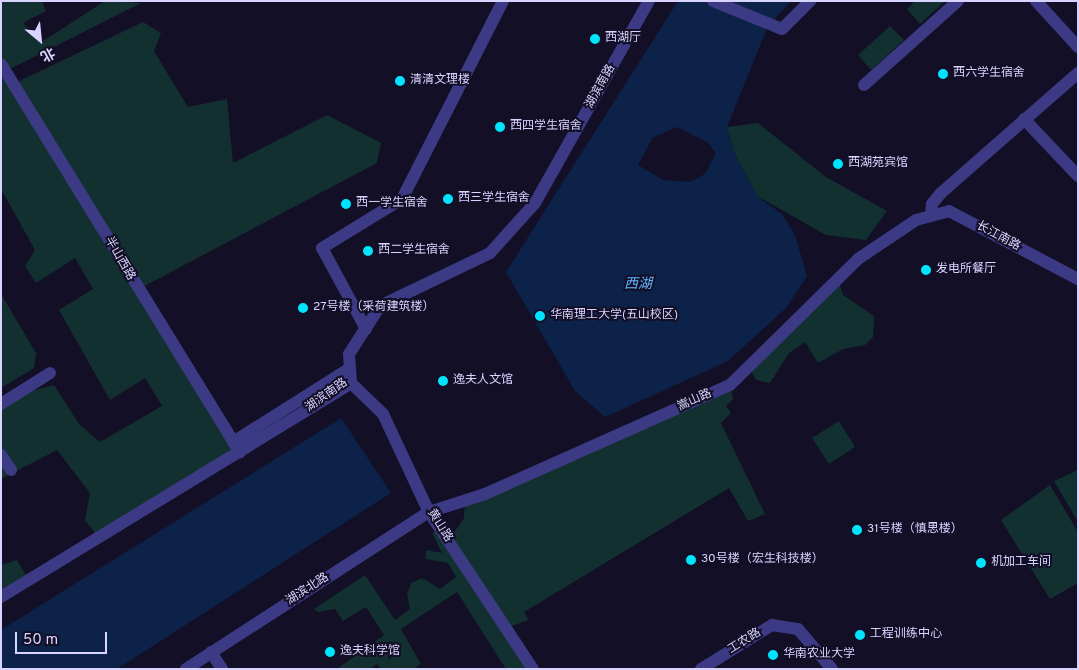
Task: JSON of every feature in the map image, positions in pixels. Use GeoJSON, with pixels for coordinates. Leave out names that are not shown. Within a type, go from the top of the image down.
{"type":"FeatureCollection","features":[{"type":"Feature","properties":{"kind":"street"},"geometry":{"type":"LineString","coordinates":[[366,329],[322,248],[402,199],[503,1]]}},
{"type":"Feature","properties":{"kind":"street","name":"湖滨南路"},"geometry":{"type":"LineString","coordinates":[[1,598],[236,447],[351,382],[349,354],[380,306],[490,253],[535,203],[649,1]]}},
{"type":"Feature","properties":{"kind":"street"},"geometry":{"type":"LineString","coordinates":[[712,1],[778,27],[810,1]]}},
{"type":"Feature","properties":{"kind":"street"},"geometry":{"type":"LineString","coordinates":[[864,85],[958,1]]}},
{"type":"Feature","properties":{"kind":"street"},"geometry":{"type":"LineString","coordinates":[[1036,1],[1078,47]]}},
{"type":"Feature","properties":{"kind":"street","name":"半山西路"},"geometry":{"type":"LineString","coordinates":[[1,64],[236,447]]}},
{"type":"Feature","properties":{"kind":"street"},"geometry":{"type":"LineString","coordinates":[[931,216],[932,204],[941,192],[1078,73]]}},
{"type":"Feature","properties":{"kind":"street"},"geometry":{"type":"LineString","coordinates":[[1024,119],[1078,176]]}},
{"type":"Feature","properties":{"kind":"street","name":"长江南路"},"geometry":{"type":"LineString","coordinates":[[916,220],[949,210],[1078,279]]}},
{"type":"Feature","properties":{"kind":"street","name":"嵩山路"},"geometry":{"type":"LineString","coordinates":[[430,512],[485,494],[730,385],[858,259],[916,220]]}},
{"type":"Feature","properties":{"kind":"street"},"geometry":{"type":"LineString","coordinates":[[236,447],[350,368]]}},
{"type":"Feature","properties":{"kind":"street"},"geometry":{"type":"LineString","coordinates":[[1,404],[50,373]]}},
{"type":"Feature","properties":{"kind":"street","name":"黄山路"},"geometry":{"type":"LineString","coordinates":[[351,382],[383,414],[430,512],[532,669]]}},
{"type":"Feature","properties":{"kind":"street"},"geometry":{"type":"LineString","coordinates":[[1,455],[11,470]]}},
{"type":"Feature","properties":{"kind":"street","name":"湖滨北路"},"geometry":{"type":"LineString","coordinates":[[186,669],[430,512]]}},
{"type":"Feature","properties":{"kind":"street","name":"工农路"},"geometry":{"type":"LineString","coordinates":[[701,669],[772,625],[798,629],[832,669]]}},
{"type":"Feature","properties":{"kind":"street"},"geometry":{"type":"LineString","coordinates":[[212,652],[222,669]]}},
{"type":"Feature","properties":{"kind":"green space"},"geometry":{"type":"Polygon","coordinates":[[[1,1],[42,1],[46,11],[23,23],[40,43],[105,1],[141,3],[6,71],[11,85],[143,22],[161,33],[154,51],[188,107],[227,99],[233,163],[327,115],[381,143],[377,163],[137,290],[240,452],[99,538],[85,520],[90,493],[57,450],[1,479],[1,408],[27,392],[54,385],[79,424],[100,442],[162,406],[145,378],[110,400],[59,310],[93,289],[75,258],[36,283],[25,266],[35,250],[1,189],[1,1]]]}},
{"type":"Feature","properties":{"kind":"green space"},"geometry":{"type":"Polygon","coordinates":[[[915,1],[945,1],[920,24],[907,9],[915,1]]]}},
{"type":"Feature","properties":{"kind":"green space"},"geometry":{"type":"Polygon","coordinates":[[[890,26],[904,40],[871,70],[858,55],[890,26]]]}},
{"type":"Feature","properties":{"kind":"green space"},"geometry":{"type":"Polygon","coordinates":[[[758,123],[826,177],[887,211],[866,240],[826,235],[757,196],[734,152],[727,127],[758,123]]]}},
{"type":"Feature","properties":{"kind":"green space"},"geometry":{"type":"Polygon","coordinates":[[[838,279],[843,295],[874,316],[873,337],[865,345],[843,349],[818,363],[805,342],[789,353],[770,383],[756,380],[749,367],[838,279]]]}},
{"type":"Feature","properties":{"kind":"green space"},"geometry":{"type":"Polygon","coordinates":[[[1,294],[36,353],[34,368],[1,388],[1,294]]]}},
{"type":"Feature","properties":{"kind":"green space"},"geometry":{"type":"Polygon","coordinates":[[[730,385],[733,399],[726,406],[731,413],[721,423],[765,514],[748,521],[729,488],[524,612],[528,620],[507,628],[533,669],[506,669],[457,592],[401,629],[421,664],[413,669],[381,669],[377,664],[369,669],[337,669],[384,635],[366,607],[343,621],[335,609],[318,612],[314,609],[365,575],[395,620],[410,609],[407,594],[411,583],[422,578],[440,589],[456,577],[448,563],[425,559],[426,550],[442,553],[432,533],[441,529],[449,540],[464,518],[465,500],[730,385]]]}},
{"type":"Feature","properties":{"kind":"green space"},"geometry":{"type":"Polygon","coordinates":[[[839,421],[855,447],[829,464],[812,438],[839,421]]]}},
{"type":"Feature","properties":{"kind":"green space"},"geometry":{"type":"Polygon","coordinates":[[[1078,470],[1078,522],[1054,481],[1078,470]]]}},
{"type":"Feature","properties":{"kind":"green space"},"geometry":{"type":"Polygon","coordinates":[[[1050,485],[1078,532],[1078,583],[1050,599],[1001,520],[1050,485]]]}},
{"type":"Feature","properties":{"kind":"green space"},"geometry":{"type":"Polygon","coordinates":[[[17,560],[29,580],[1,597],[1,565],[17,560]]]}},
{"type":"Feature","properties":{"kind":"water","name":"西湖"},"geometry":{"type":"Polygon","coordinates":[[[678,1],[791,1],[767,28],[727,127],[734,152],[757,196],[782,214],[795,235],[807,276],[786,308],[728,361],[605,417],[575,391],[506,272],[678,1]],[[677,127],[652,138],[638,165],[663,180],[690,182],[705,174],[716,153],[707,142],[677,127]]]}},
{"type":"Feature","properties":{"kind":"water"},"geometry":{"type":"Polygon","coordinates":[[[341,418],[391,493],[117,669],[1,669],[1,630],[341,418]]]}},
{"type":"Feature","properties":{"kind":"place","name":"西湖厅"},"geometry":{"type":"Point","coordinates":[595,39]}},
{"type":"Feature","properties":{"kind":"place","name":"西六学生宿舍"},"geometry":{"type":"Point","coordinates":[943,74]}},
{"type":"Feature","properties":{"kind":"place","name":"清清文理楼"},"geometry":{"type":"Point","coordinates":[400,81]}},
{"type":"Feature","properties":{"kind":"place","name":"西四学生宿舍"},"geometry":{"type":"Point","coordinates":[500,127]}},
{"type":"Feature","properties":{"kind":"place","name":"西湖苑宾馆"},"geometry":{"type":"Point","coordinates":[838,164]}},
{"type":"Feature","properties":{"kind":"place","name":"西三学生宿舍"},"geometry":{"type":"Point","coordinates":[448,199]}},
{"type":"Feature","properties":{"kind":"place","name":"西一学生宿舍"},"geometry":{"type":"Point","coordinates":[346,204]}},
{"type":"Feature","properties":{"kind":"place","name":"西二学生宿舍"},"geometry":{"type":"Point","coordinates":[368,251]}},
{"type":"Feature","properties":{"kind":"place","name":"发电所餐厅"},"geometry":{"type":"Point","coordinates":[926,270]}},
{"type":"Feature","properties":{"kind":"place","name":"27号楼（采荷建筑楼）"},"geometry":{"type":"Point","coordinates":[303,308]}},
{"type":"Feature","properties":{"kind":"place","name":"华南理工大学(五山校区)"},"geometry":{"type":"Point","coordinates":[540,316]}},
{"type":"Feature","properties":{"kind":"place","name":"逸夫人文馆"},"geometry":{"type":"Point","coordinates":[443,381]}},
{"type":"Feature","properties":{"kind":"place","name":"31号楼（慎思楼）"},"geometry":{"type":"Point","coordinates":[857,530]}},
{"type":"Feature","properties":{"kind":"place","name":"30号楼（宏生科技楼）"},"geometry":{"type":"Point","coordinates":[691,560]}},
{"type":"Feature","properties":{"kind":"place","name":"机加工车间"},"geometry":{"type":"Point","coordinates":[981,563]}},
{"type":"Feature","properties":{"kind":"place","name":"工程训练中心"},"geometry":{"type":"Point","coordinates":[860,635]}},
{"type":"Feature","properties":{"kind":"place","name":"逸夫科学馆"},"geometry":{"type":"Point","coordinates":[330,652]}},
{"type":"Feature","properties":{"kind":"place","name":"华南农业大学"},"geometry":{"type":"Point","coordinates":[773,655]}}]}
